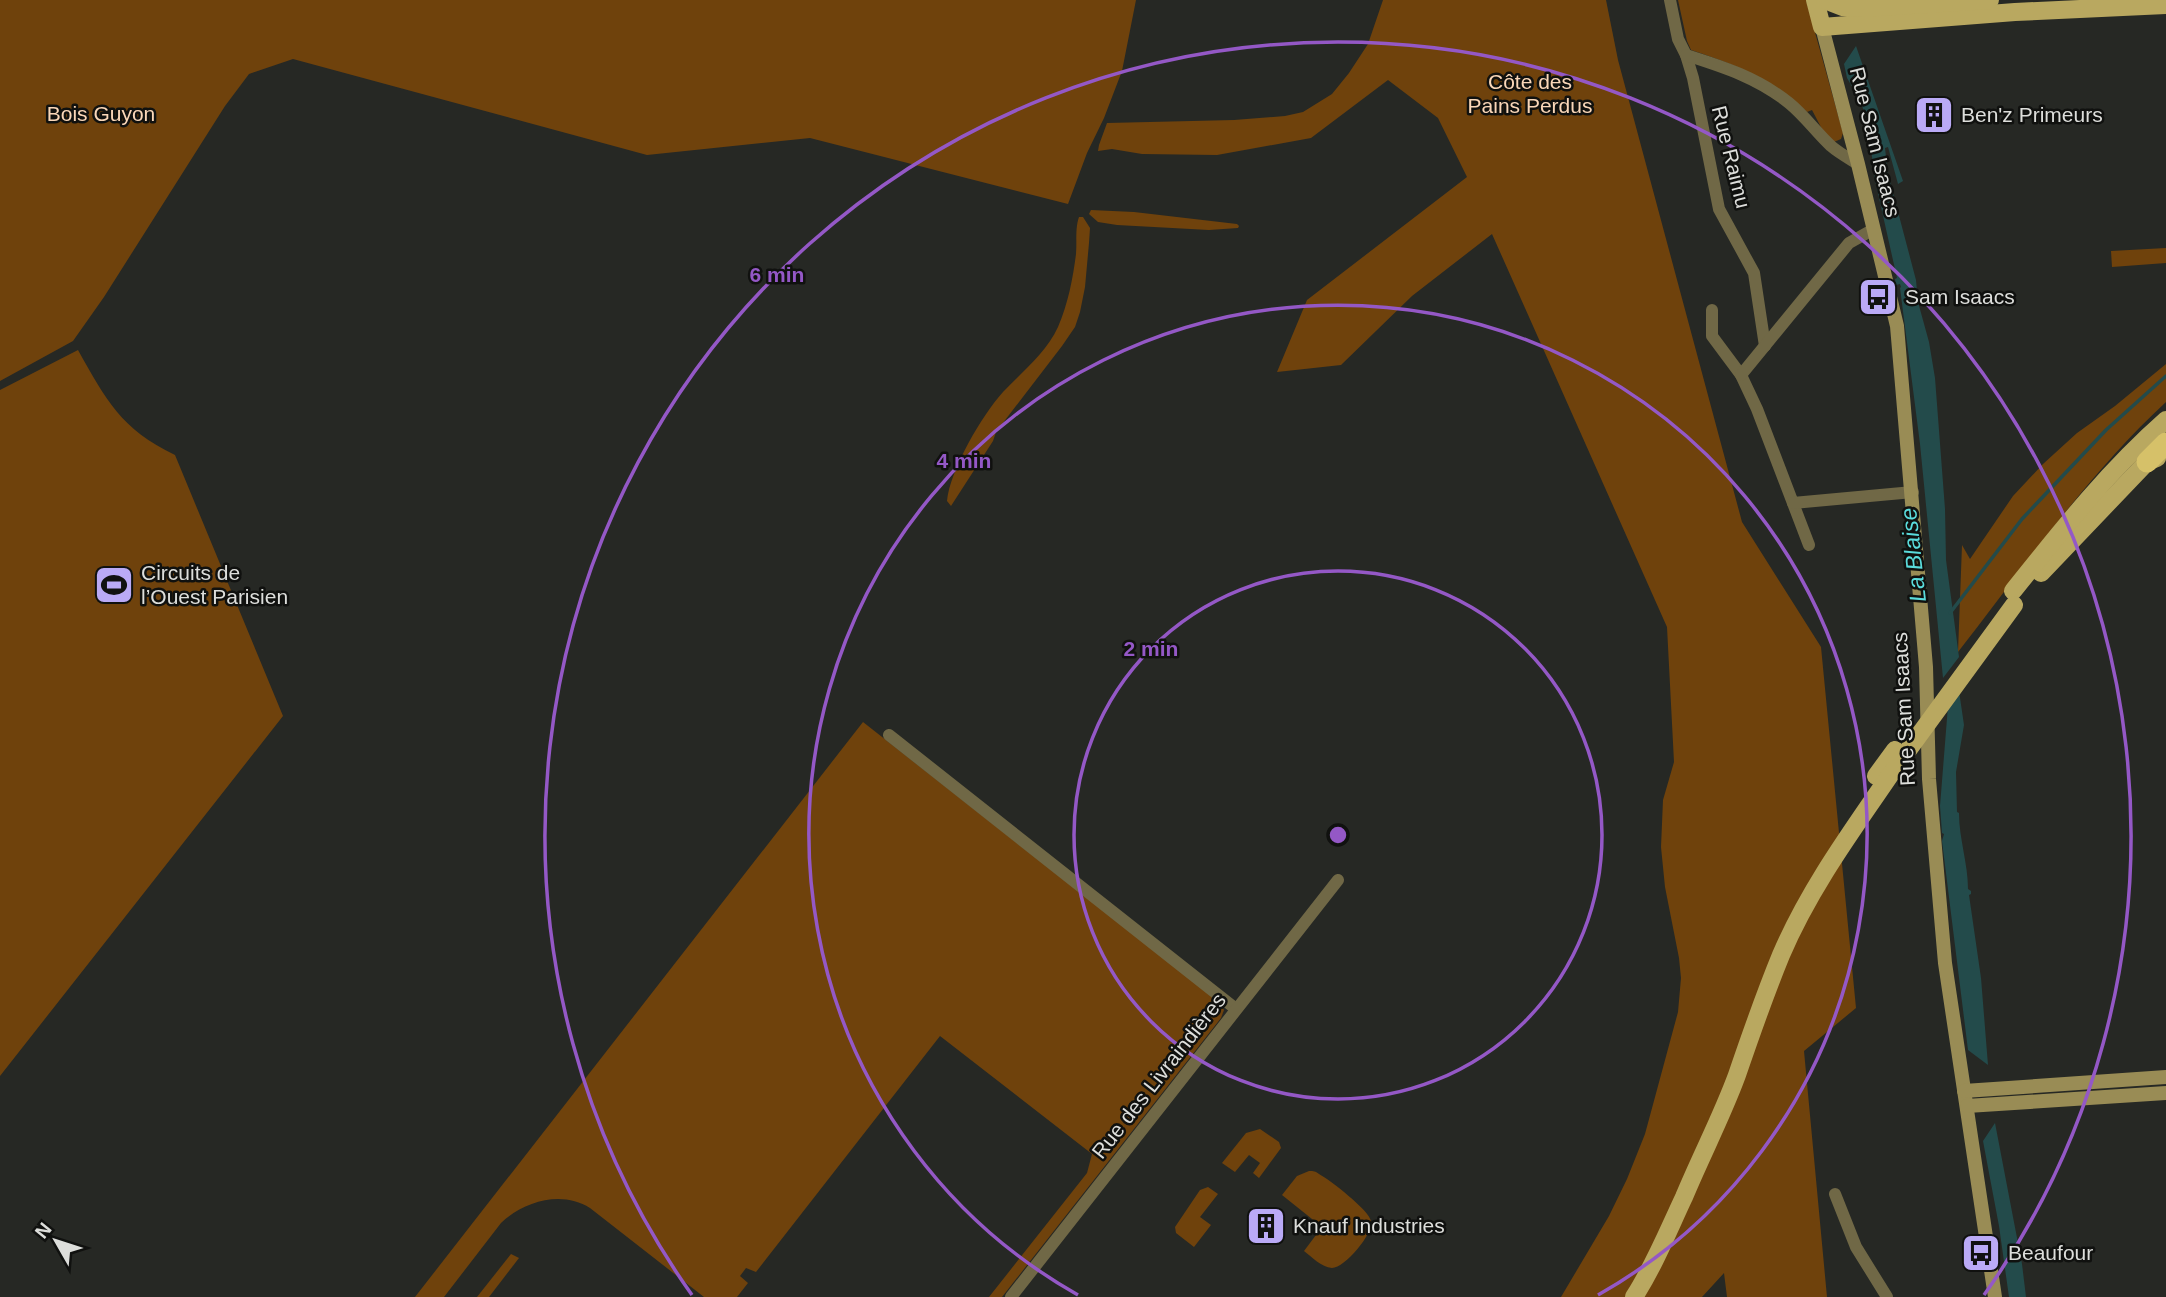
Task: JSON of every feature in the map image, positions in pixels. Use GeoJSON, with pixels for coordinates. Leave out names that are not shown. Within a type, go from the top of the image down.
{"type":"FeatureCollection","features":[{"type":"Feature","properties":{"kind":"highway"},"geometry":{"type":"LineString","coordinates":[[2156,459],[2166,443]]}},
{"type":"Feature","properties":{"kind":"main road"},"geometry":{"type":"LineString","coordinates":[[1820,11],[1990,0]]}},
{"type":"Feature","properties":{"kind":"main road"},"geometry":{"type":"LineString","coordinates":[[1820,11],[2015,12],[2166,5]]}},
{"type":"Feature","properties":{"kind":"main road","name":"Rue Sam Isaacs"},"geometry":{"type":"LineString","coordinates":[[1820,11],[1897,326],[1913,492],[1926,667],[1929,779],[1944,950],[1995,1297]]}},
{"type":"Feature","properties":{"kind":"main road"},"geometry":{"type":"LineString","coordinates":[[1634,1297],[1661,1247],[1736,1077],[1782,953],[1808,900],[1895,759],[2074,515],[2166,420]]}},
{"type":"Feature","properties":{"kind":"main road"},"geometry":{"type":"LineString","coordinates":[[2014,598],[2156,459]]}},
{"type":"Feature","properties":{"kind":"main road"},"geometry":{"type":"LineString","coordinates":[[1964,1091],[2166,1077]]}},
{"type":"Feature","properties":{"kind":"main road"},"geometry":{"type":"LineString","coordinates":[[1967,1107],[2166,1093]]}},
{"type":"Feature","properties":{"kind":"street","name":"Rue Raimu"},"geometry":{"type":"LineString","coordinates":[[1670,0],[1678,39],[1686,55],[1719,209],[1754,273],[1765,346]]}},
{"type":"Feature","properties":{"kind":"street"},"geometry":{"type":"LineString","coordinates":[[1686,55],[1731,69],[1773,92],[1806,117],[1832,147],[1858,164]]}},
{"type":"Feature","properties":{"kind":"street"},"geometry":{"type":"LineString","coordinates":[[1741,375],[1849,243],[1874,229]]}},
{"type":"Feature","properties":{"kind":"street"},"geometry":{"type":"LineString","coordinates":[[1712,310],[1712,336],[1741,375],[1757,409],[1809,545]]}},
{"type":"Feature","properties":{"kind":"street"},"geometry":{"type":"LineString","coordinates":[[1793,503],[1913,492]]}},
{"type":"Feature","properties":{"kind":"street"},"geometry":{"type":"LineString","coordinates":[[889,735],[1236,1009]]}},
{"type":"Feature","properties":{"kind":"street","name":"Rue des Livraindières"},"geometry":{"type":"LineString","coordinates":[[1011,1297],[1338,880]]}},
{"type":"Feature","properties":{"kind":"street"},"geometry":{"type":"LineString","coordinates":[[1835,1194],[1856,1247],[1887,1297]]}},
{"type":"Feature","properties":{"kind":"green space","name":"Bois Guyon"},"geometry":{"type":"Polygon","coordinates":[[[0,0],[1136,0],[1122,71],[1068,204],[810,138],[647,155],[293,59],[249,74],[225,106],[104,297],[73,341],[0,381],[0,0]]]}},
{"type":"Feature","properties":{"kind":"green space","name":"Côte des Pains Perdus"},"geometry":{"type":"Polygon","coordinates":[[[1383,0],[1606,0],[1618,60],[1742,522],[1821,647],[1856,1008],[1804,1051],[1827,1297],[1727,1297],[1724,1273],[1702,1297],[1561,1297],[1609,1216],[1627,1179],[1645,1134],[1678,1012],[1681,978],[1679,958],[1665,887],[1661,847],[1663,800],[1674,762],[1667,627],[1492,234],[1412,296],[1341,365],[1277,372],[1307,300],[1467,177],[1438,118],[1388,80],[1311,138],[1217,155],[1142,154],[1112,149],[1098,151],[1107,123],[1234,120],[1303,112],[1332,94],[1349,73],[1368,44],[1383,0]]]}},
{"type":"Feature","properties":{"kind":"green space"},"geometry":{"type":"Polygon","coordinates":[[[1678,0],[1806,0],[1843,133],[1841,139],[1834,142],[1824,133],[1812,110],[1807,112],[1767,82],[1723,61],[1691,50],[1678,0]]]}},
{"type":"Feature","properties":{"kind":"green space"},"geometry":{"type":"Polygon","coordinates":[[[1091,210],[1134,212],[1239,226],[1209,230],[1117,225],[1098,222],[1089,214],[1091,210]]]}},
{"type":"Feature","properties":{"kind":"green space"},"geometry":{"type":"Polygon","coordinates":[[[1079,217],[1083,217],[1090,228],[1085,287],[1075,327],[996,432],[993,441],[951,506],[947,501],[949,488],[960,459],[977,428],[1003,392],[1040,354],[1058,327],[1072,282],[1079,217]]]}},
{"type":"Feature","properties":{"kind":"green space"},"geometry":{"type":"Polygon","coordinates":[[[2166,248],[2166,263],[2112,267],[2111,251],[2166,248]]]}},
{"type":"Feature","properties":{"kind":"green space","name":"Circuits de l’Ouest Parisien"},"geometry":{"type":"Polygon","coordinates":[[[78,350],[97,384],[128,424],[156,445],[175,455],[283,716],[0,1076],[0,390],[78,350]]]}},
{"type":"Feature","properties":{"kind":"green space"},"geometry":{"type":"Polygon","coordinates":[[[2166,364],[2166,402],[2109,460],[2083,491],[1958,652],[1962,545],[1970,559],[2013,496],[2043,464],[2077,433],[2166,364]]]}},
{"type":"Feature","properties":{"kind":"green space"},"geometry":{"type":"Polygon","coordinates":[[[863,722],[1218,1001],[1224,1010],[1221,1018],[1002,1297],[989,1297],[1087,1173],[1092,1154],[940,1036],[756,1272],[746,1268],[740,1276],[748,1283],[737,1297],[704,1297],[590,1208],[568,1200],[556,1199],[532,1204],[510,1215],[444,1297],[415,1297],[863,722]]]}},
{"type":"Feature","properties":{"kind":"green space"},"geometry":{"type":"Polygon","coordinates":[[[1260,1129],[1279,1142],[1281,1148],[1259,1178],[1253,1173],[1260,1163],[1249,1155],[1235,1172],[1222,1163],[1246,1133],[1260,1129]]]}},
{"type":"Feature","properties":{"kind":"green space"},"geometry":{"type":"Polygon","coordinates":[[[1309,1171],[1316,1172],[1340,1189],[1364,1210],[1371,1221],[1368,1233],[1358,1249],[1344,1262],[1332,1268],[1320,1264],[1304,1251],[1322,1227],[1282,1195],[1297,1176],[1309,1171]]]}},
{"type":"Feature","properties":{"kind":"green space"},"geometry":{"type":"Polygon","coordinates":[[[1208,1187],[1218,1194],[1200,1217],[1211,1225],[1194,1247],[1176,1233],[1175,1227],[1200,1190],[1208,1187]]]}},
{"type":"Feature","properties":{"kind":"green space"},"geometry":{"type":"Polygon","coordinates":[[[511,1254],[519,1258],[489,1297],[477,1297],[511,1254]]]}},
{"type":"Feature","properties":{"kind":"water"},"geometry":{"type":"Polygon","coordinates":[[[1856,46],[1903,181],[1898,184],[1888,147],[1885,148],[1888,174],[1916,280],[1918,302],[1935,378],[1946,560],[1959,657],[1943,678],[1920,444],[1901,287],[1900,284],[1896,285],[1897,278],[1875,180],[1868,126],[1861,102],[1847,78],[1844,64],[1856,46]]]}},
{"type":"Feature","properties":{"kind":"water"},"geometry":{"type":"Polygon","coordinates":[[[1959,691],[1964,725],[1956,772],[1957,812],[1968,889],[1971,891],[1969,895],[1981,978],[1988,1065],[1968,1050],[1942,841],[1944,834],[1940,806],[1948,706],[1959,691]]]}},
{"type":"Feature","properties":{"kind":"water"},"geometry":{"type":"Polygon","coordinates":[[[1995,1123],[2026,1297],[2009,1297],[1983,1141],[1995,1123]]]}},
{"type":"Feature","properties":{"kind":"waterway"},"geometry":{"type":"LineString","coordinates":[[1950,613],[2022,519],[2106,430],[2166,376]]}},
{"type":"Feature","properties":{"kind":"place","name":"Ben'z Primeurs"},"geometry":{"type":"Point","coordinates":[1934,115]}},
{"type":"Feature","properties":{"kind":"place","name":"Sam Isaacs"},"geometry":{"type":"Point","coordinates":[1878,297]}},
{"type":"Feature","properties":{"kind":"place","name":"Circuits de l’Ouest Parisien"},"geometry":{"type":"Point","coordinates":[114,585]}},
{"type":"Feature","properties":{"kind":"place","name":"Knauf Industries"},"geometry":{"type":"Point","coordinates":[1266,1226]}},
{"type":"Feature","properties":{"kind":"place","name":"Beaufour"},"geometry":{"type":"Point","coordinates":[1981,1253]}},
{"type":"Feature","properties":{"kind":"water label","name":"La Blaise"},"geometry":{"type":"Point","coordinates":[1913,555]}}]}
